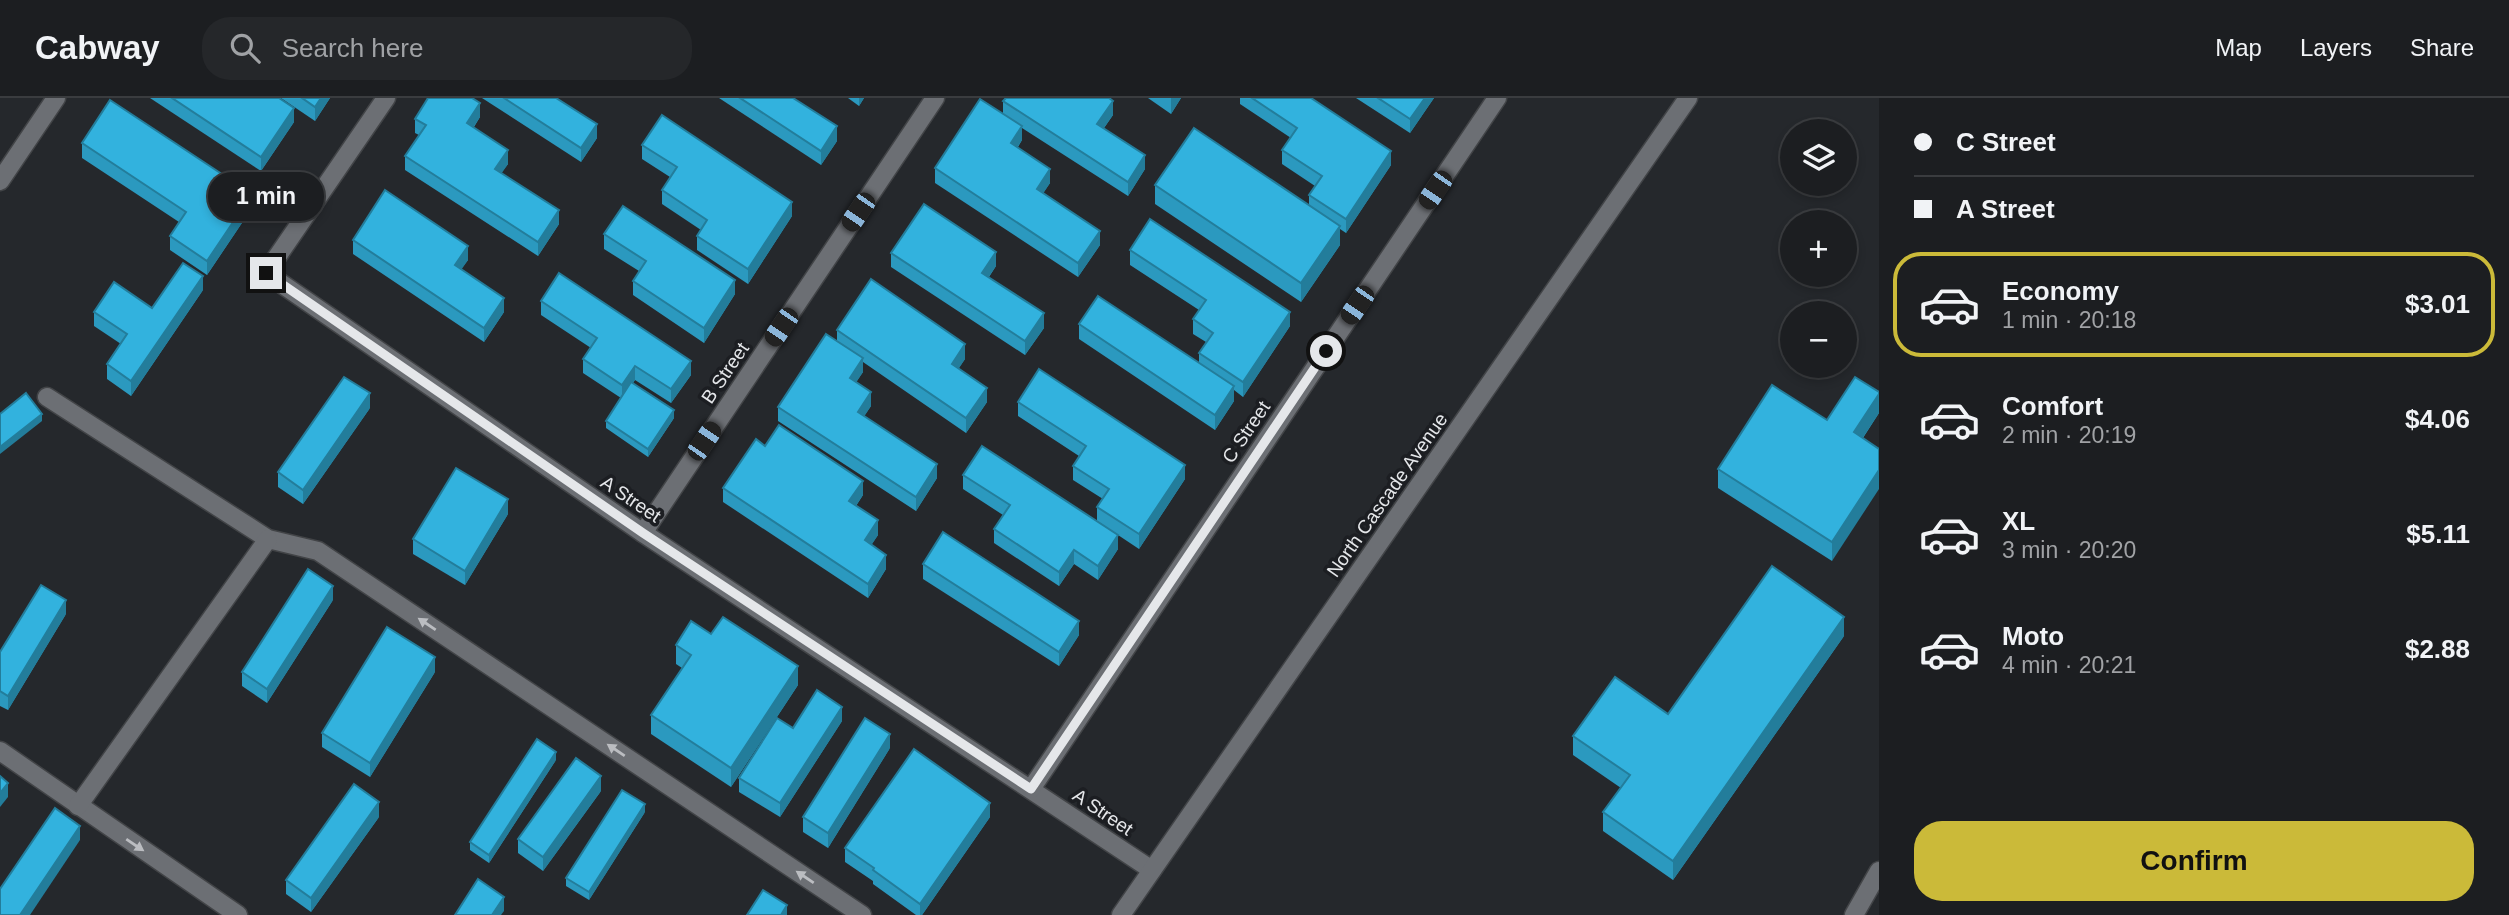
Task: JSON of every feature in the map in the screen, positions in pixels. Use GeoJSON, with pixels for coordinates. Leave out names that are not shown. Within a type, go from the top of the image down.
{"type":"FeatureCollection","features":[{"type":"Feature","properties":{"kind":"street"},"geometry":{"type":"LineString","coordinates":[[0,181],[56,98]]}},
{"type":"Feature","properties":{"kind":"street","name":"A Street"},"geometry":{"type":"LineString","coordinates":[[386,98],[266,273],[643,533],[1152,870]]}},
{"type":"Feature","properties":{"kind":"street","name":"B Street"},"geometry":{"type":"LineString","coordinates":[[643,533],[935,98]]}},
{"type":"Feature","properties":{"kind":"street","name":"C Street"},"geometry":{"type":"LineString","coordinates":[[1031,789],[1497,98]]}},
{"type":"Feature","properties":{"kind":"street","name":"North Cascade Avenue"},"geometry":{"type":"LineString","coordinates":[[1121,915],[1688,98]]}},
{"type":"Feature","properties":{"kind":"street"},"geometry":{"type":"LineString","coordinates":[[47,397],[268,539],[318,551],[862,915]]}},
{"type":"Feature","properties":{"kind":"street"},"geometry":{"type":"LineString","coordinates":[[78,806],[268,539]]}},
{"type":"Feature","properties":{"kind":"street"},"geometry":{"type":"LineString","coordinates":[[0,751],[238,915]]}},
{"type":"Feature","properties":{"kind":"street"},"geometry":{"type":"LineString","coordinates":[[1854,915],[1879,871]]}},
{"type":"Feature","properties":{"kind":"building"},"geometry":{"type":"Polygon","coordinates":[[[172,98],[279,98],[294,108],[261,157],[172,98]]]}},
{"type":"Feature","properties":{"kind":"building"},"geometry":{"type":"Polygon","coordinates":[[[302,98],[321,98],[315,107],[302,98]]]}},
{"type":"Feature","properties":{"kind":"building"},"geometry":{"type":"Polygon","coordinates":[[[428,98],[472,98],[480,103],[467,123],[508,150],[495,169],[559,210],[538,242],[405,156],[426,125],[415,119],[428,98]]]}},
{"type":"Feature","properties":{"kind":"building"},"geometry":{"type":"Polygon","coordinates":[[[504,98],[556,98],[597,124],[581,148],[504,98]]]}},
{"type":"Feature","properties":{"kind":"building"},"geometry":{"type":"Polygon","coordinates":[[[740,98],[793,98],[837,126],[821,151],[740,98]]]}},
{"type":"Feature","properties":{"kind":"building"},"geometry":{"type":"Polygon","coordinates":[[[1006,98],[1109,98],[1113,101],[1097,124],[1145,155],[1128,182],[1003,101],[1006,98]]]}},
{"type":"Feature","properties":{"kind":"building"},"geometry":{"type":"Polygon","coordinates":[[[1252,98],[1311,98],[1391,151],[1346,219],[1309,195],[1322,176],[1282,150],[1297,128],[1252,98]]]}},
{"type":"Feature","properties":{"kind":"building"},"geometry":{"type":"Polygon","coordinates":[[[1378,98],[1425,98],[1410,119],[1378,98]]]}},
{"type":"Feature","properties":{"kind":"building"},"geometry":{"type":"Polygon","coordinates":[[[980,99],[1022,126],[1011,143],[1050,169],[1037,189],[1100,231],[1078,263],[935,168],[980,99]]]}},
{"type":"Feature","properties":{"kind":"building"},"geometry":{"type":"Polygon","coordinates":[[[110,100],[252,194],[207,261],[170,236],[186,212],[82,143],[110,100]]]}},
{"type":"Feature","properties":{"kind":"building"},"geometry":{"type":"Polygon","coordinates":[[[662,115],[792,202],[748,269],[697,236],[707,220],[662,190],[677,167],[642,145],[662,115]]]}},
{"type":"Feature","properties":{"kind":"building"},"geometry":{"type":"Polygon","coordinates":[[[1194,128],[1340,226],[1301,283],[1155,185],[1194,128]]]}},
{"type":"Feature","properties":{"kind":"building"},"geometry":{"type":"Polygon","coordinates":[[[385,190],[468,246],[455,265],[504,298],[484,328],[353,240],[385,190]]]}},
{"type":"Feature","properties":{"kind":"building"},"geometry":{"type":"Polygon","coordinates":[[[924,204],[996,252],[982,273],[1044,313],[1025,341],[891,253],[924,204]]]}},
{"type":"Feature","properties":{"kind":"building"},"geometry":{"type":"Polygon","coordinates":[[[623,206],[735,280],[704,328],[633,281],[646,261],[604,234],[623,206]]]}},
{"type":"Feature","properties":{"kind":"building"},"geometry":{"type":"Polygon","coordinates":[[[1150,219],[1290,312],[1243,382],[1199,353],[1213,333],[1193,319],[1206,300],[1130,250],[1150,219]]]}},
{"type":"Feature","properties":{"kind":"building"},"geometry":{"type":"Polygon","coordinates":[[[183,263],[203,276],[131,381],[107,364],[127,334],[94,312],[114,282],[152,308],[183,263]]]}},
{"type":"Feature","properties":{"kind":"building"},"geometry":{"type":"Polygon","coordinates":[[[559,273],[691,361],[671,389],[635,366],[622,385],[583,359],[597,338],[541,301],[559,273]]]}},
{"type":"Feature","properties":{"kind":"building"},"geometry":{"type":"Polygon","coordinates":[[[871,279],[965,344],[952,364],[987,388],[966,418],[837,330],[871,279]]]}},
{"type":"Feature","properties":{"kind":"building"},"geometry":{"type":"Polygon","coordinates":[[[1098,296],[1234,386],[1215,415],[1079,324],[1098,296]]]}},
{"type":"Feature","properties":{"kind":"building"},"geometry":{"type":"Polygon","coordinates":[[[826,334],[863,358],[850,378],[871,392],[858,412],[937,464],[916,497],[778,407],[826,334]]]}},
{"type":"Feature","properties":{"kind":"building"},"geometry":{"type":"Polygon","coordinates":[[[1039,369],[1185,465],[1139,534],[1097,507],[1109,489],[1073,466],[1086,446],[1018,402],[1039,369]]]}},
{"type":"Feature","properties":{"kind":"building"},"geometry":{"type":"Polygon","coordinates":[[[344,377],[370,393],[303,490],[278,472],[344,377]]]}},
{"type":"Feature","properties":{"kind":"building"},"geometry":{"type":"Polygon","coordinates":[[[1854,378],[1879,392],[1854,432],[1879,449],[1879,470],[1832,542],[1718,469],[1772,385],[1827,420],[1854,378]]]}},
{"type":"Feature","properties":{"kind":"building"},"geometry":{"type":"Polygon","coordinates":[[[631,382],[674,410],[648,449],[606,421],[631,382]]]}},
{"type":"Feature","properties":{"kind":"building"},"geometry":{"type":"Polygon","coordinates":[[[26,393],[42,414],[0,447],[0,414],[26,393]]]}},
{"type":"Feature","properties":{"kind":"building"},"geometry":{"type":"Polygon","coordinates":[[[779,425],[863,481],[849,501],[878,520],[865,540],[886,555],[868,584],[723,488],[756,439],[765,446],[779,425]]]}},
{"type":"Feature","properties":{"kind":"building"},"geometry":{"type":"Polygon","coordinates":[[[982,446],[1118,535],[1098,566],[1074,550],[1059,572],[994,529],[1010,505],[963,475],[982,446]]]}},
{"type":"Feature","properties":{"kind":"building"},"geometry":{"type":"Polygon","coordinates":[[[456,468],[508,499],[465,571],[413,539],[456,468]]]}},
{"type":"Feature","properties":{"kind":"building"},"geometry":{"type":"Polygon","coordinates":[[[943,532],[1079,621],[1059,652],[923,564],[943,532]]]}},
{"type":"Feature","properties":{"kind":"building"},"geometry":{"type":"Polygon","coordinates":[[[1772,566],[1844,617],[1673,861],[1603,812],[1630,775],[1573,736],[1615,677],[1668,714],[1772,566]]]}},
{"type":"Feature","properties":{"kind":"building"},"geometry":{"type":"Polygon","coordinates":[[[308,569],[333,586],[267,689],[242,672],[308,569]]]}},
{"type":"Feature","properties":{"kind":"building"},"geometry":{"type":"Polygon","coordinates":[[[41,585],[66,600],[8,696],[0,691],[0,652],[41,585]]]}},
{"type":"Feature","properties":{"kind":"building"},"geometry":{"type":"Polygon","coordinates":[[[723,617],[798,666],[731,768],[651,715],[691,655],[676,645],[691,621],[711,634],[723,617]]]}},
{"type":"Feature","properties":{"kind":"building"},"geometry":{"type":"Polygon","coordinates":[[[387,627],[435,657],[370,763],[322,733],[387,627]]]}},
{"type":"Feature","properties":{"kind":"building"},"geometry":{"type":"Polygon","coordinates":[[[817,690],[842,707],[780,803],[739,778],[777,718],[793,728],[817,690]]]}},
{"type":"Feature","properties":{"kind":"building"},"geometry":{"type":"Polygon","coordinates":[[[865,718],[890,734],[828,833],[803,817],[865,718]]]}},
{"type":"Feature","properties":{"kind":"building"},"geometry":{"type":"Polygon","coordinates":[[[537,739],[556,752],[489,855],[470,842],[537,739]]]}},
{"type":"Feature","properties":{"kind":"building"},"geometry":{"type":"Polygon","coordinates":[[[914,749],[990,803],[920,904],[845,848],[914,749]]]}},
{"type":"Feature","properties":{"kind":"building"},"geometry":{"type":"Polygon","coordinates":[[[576,758],[601,776],[543,857],[518,839],[576,758]]]}},
{"type":"Feature","properties":{"kind":"building"},"geometry":{"type":"Polygon","coordinates":[[[0,776],[8,783],[0,793],[0,776]]]}},
{"type":"Feature","properties":{"kind":"building"},"geometry":{"type":"Polygon","coordinates":[[[354,784],[379,802],[311,898],[286,880],[354,784]]]}},
{"type":"Feature","properties":{"kind":"building"},"geometry":{"type":"Polygon","coordinates":[[[622,790],[645,804],[589,892],[566,878],[622,790]]]}},
{"type":"Feature","properties":{"kind":"building"},"geometry":{"type":"Polygon","coordinates":[[[55,808],[80,826],[20,915],[0,915],[0,889],[55,808]]]}},
{"type":"Feature","properties":{"kind":"building"},"geometry":{"type":"Polygon","coordinates":[[[478,879],[504,897],[492,915],[455,915],[478,879]]]}},
{"type":"Feature","properties":{"kind":"building"},"geometry":{"type":"Polygon","coordinates":[[[763,890],[787,905],[781,915],[747,915],[763,890]]]}},
{"type":"Feature","properties":{"kind":"route"},"geometry":{"type":"LineString","coordinates":[[266,273],[643,533],[1031,789],[1326,351]]}}]}
